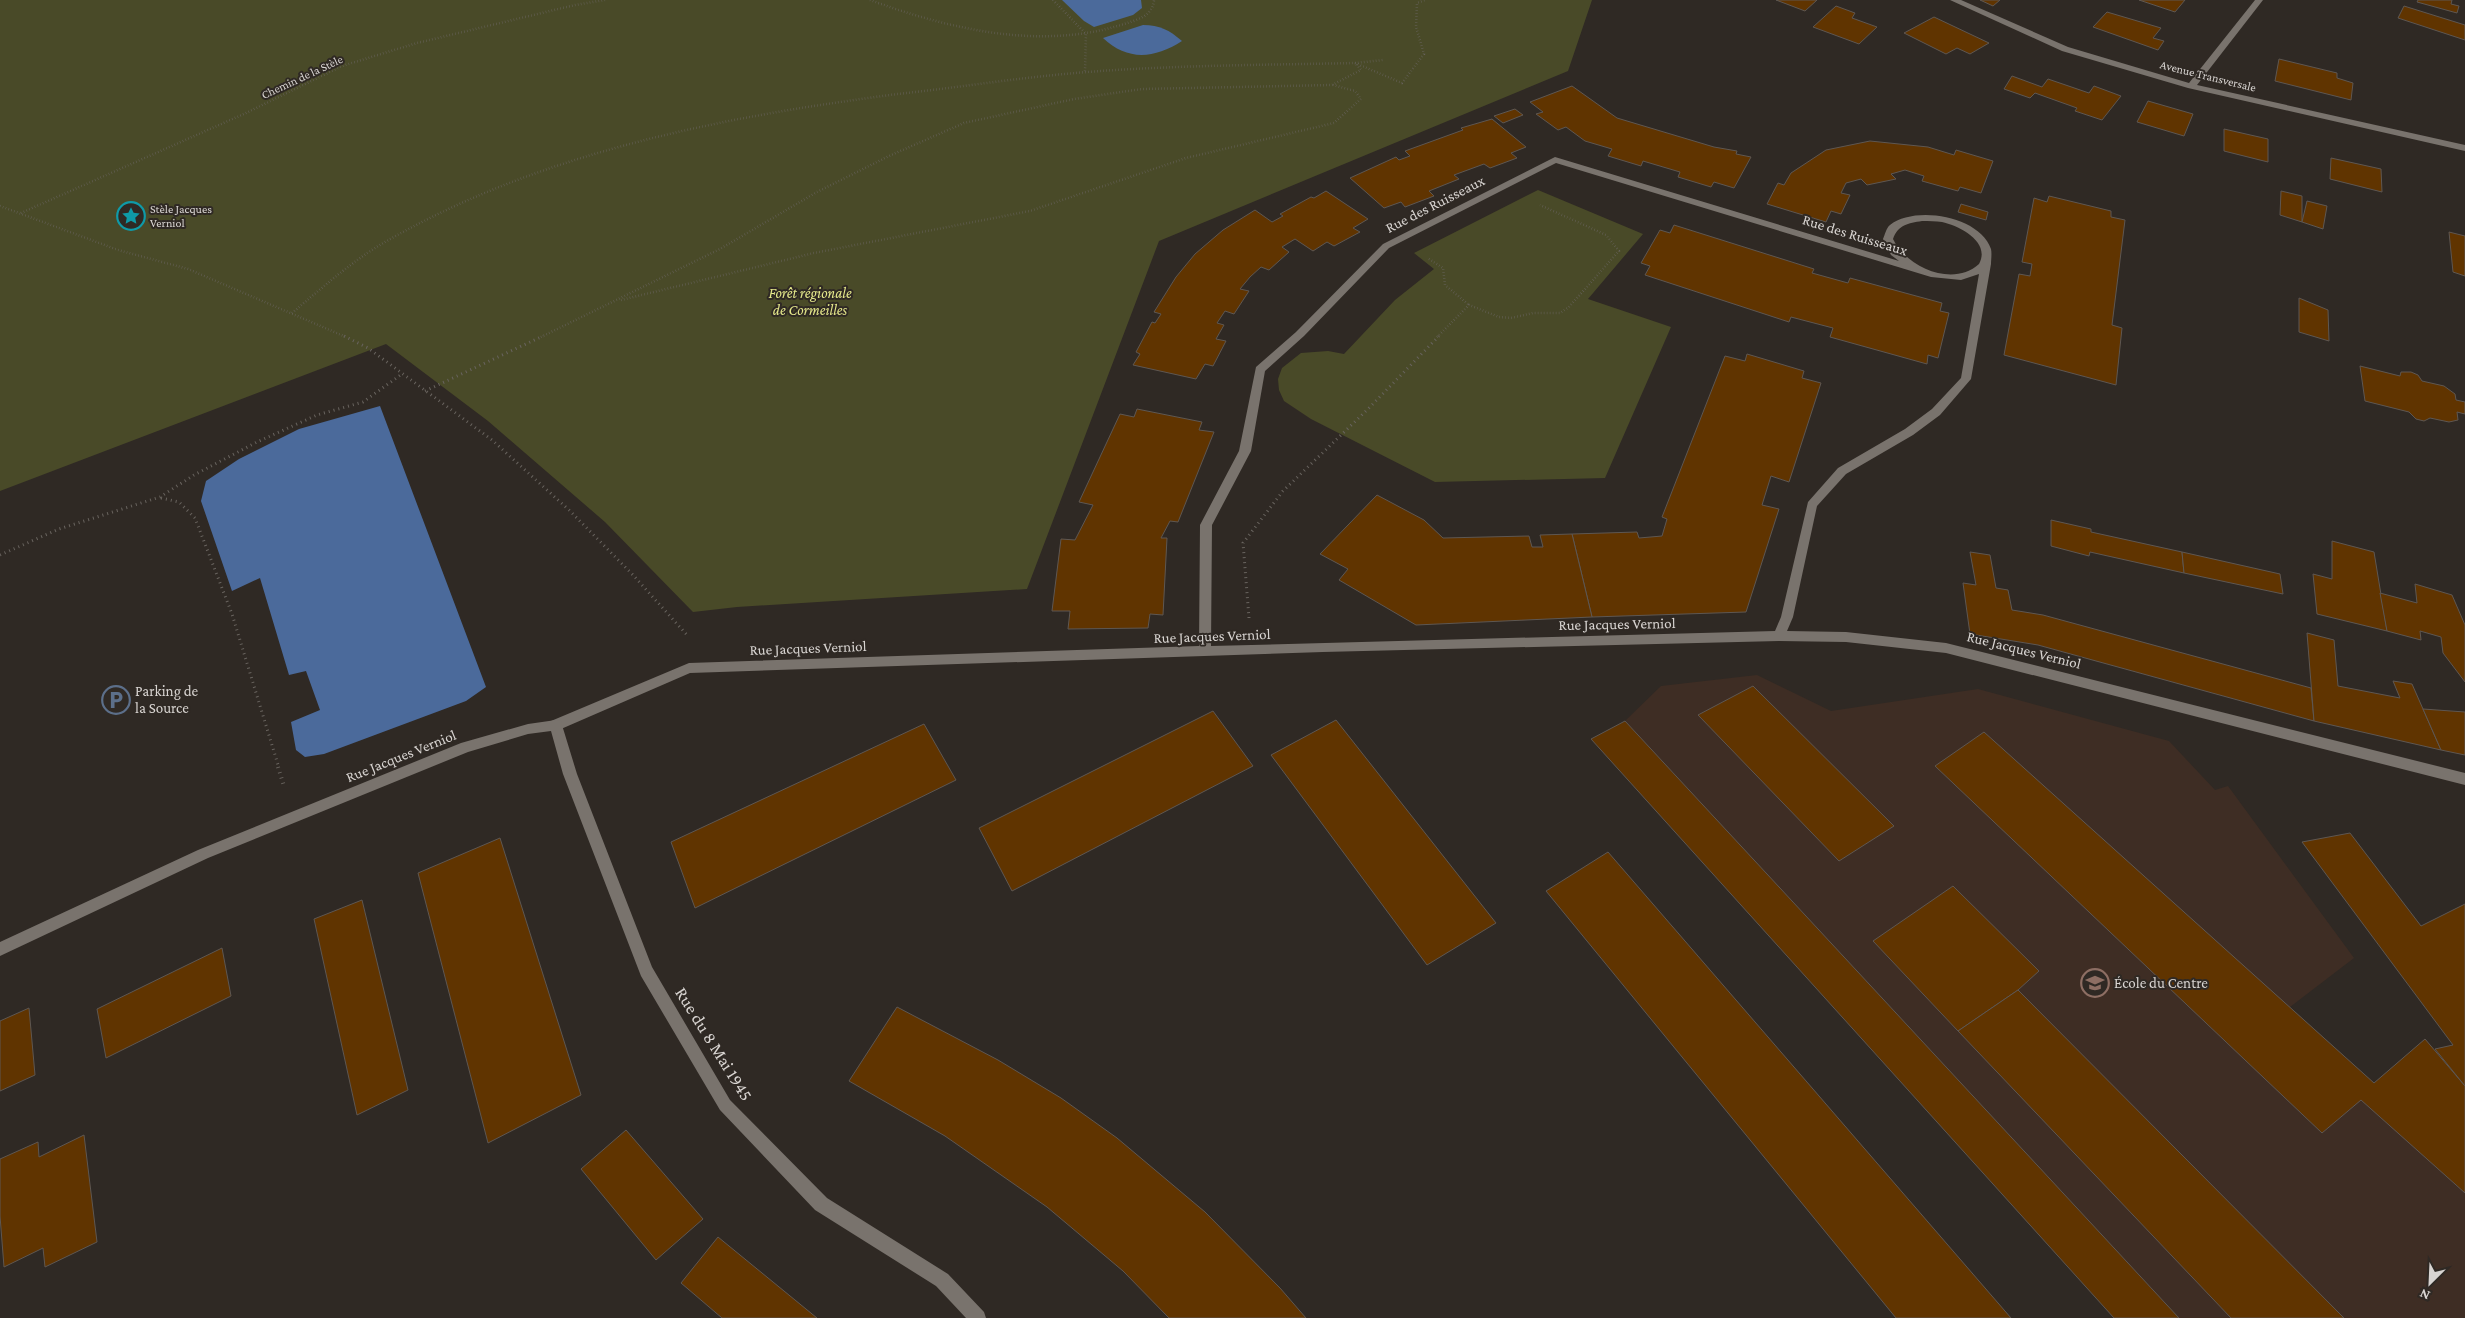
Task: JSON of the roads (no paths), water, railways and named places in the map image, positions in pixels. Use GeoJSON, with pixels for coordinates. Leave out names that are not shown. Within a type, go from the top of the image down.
{"type":"FeatureCollection","features":[{"type":"Feature","properties":{"kind":"street","name":"Avenue Transversale"},"geometry":{"type":"LineString","coordinates":[[1954,0],[2065,49],[2191,86],[2465,148]]}},
{"type":"Feature","properties":{"kind":"street"},"geometry":{"type":"LineString","coordinates":[[2191,86],[2259,0]]}},
{"type":"Feature","properties":{"kind":"street","name":"Rue des Ruisseaux"},"geometry":{"type":"LineString","coordinates":[[1205,652],[1206,525],[1245,451],[1260,370],[1300,334],[1386,246],[1555,160],[1915,269],[1948,277],[1964,276],[1978,272],[1986,264]]}},
{"type":"Feature","properties":{"kind":"street"},"geometry":{"type":"LineString","coordinates":[[1779,636],[1788,617],[1812,505],[1842,471],[1909,432],[1936,412],[1966,378],[1988,254],[1985,244],[1975,234],[1962,226],[1946,220],[1916,217],[1903,220],[1893,225],[1888,233],[1888,242],[1898,256],[1915,269]]}},
{"type":"Feature","properties":{"kind":"street","name":"Rue Jacques Verniol"},"geometry":{"type":"LineString","coordinates":[[0,949],[203,854],[466,747],[528,729],[556,725],[689,668],[1251,651],[1323,647],[1779,636],[1846,637],[1946,648],[2465,779]]}},
{"type":"Feature","properties":{"kind":"street","name":"Rue du 8 Mai 1945"},"geometry":{"type":"LineString","coordinates":[[556,725],[570,774],[646,971],[726,1105],[821,1204],[942,1280],[978,1318]]}},
{"type":"Feature","properties":{"kind":"water"},"geometry":{"type":"Polygon","coordinates":[[[1062,0],[1141,0],[1142,8],[1133,15],[1094,27],[1084,21],[1062,0]]]}},
{"type":"Feature","properties":{"kind":"water"},"geometry":{"type":"Polygon","coordinates":[[[1143,25],[1164,29],[1182,41],[1161,51],[1141,55],[1122,51],[1103,38],[1143,25]]]}},
{"type":"Feature","properties":{"kind":"water"},"geometry":{"type":"Polygon","coordinates":[[[380,406],[486,687],[466,701],[324,754],[305,757],[296,750],[291,722],[320,710],[306,671],[289,675],[260,578],[232,591],[201,501],[206,481],[239,459],[299,429],[380,406]]]}},
{"type":"Feature","properties":{"kind":"place","name":"Stèle Jacques Verniol"},"geometry":{"type":"Point","coordinates":[131,216]}},
{"type":"Feature","properties":{"kind":"place","name":"Parking de la Source"},"geometry":{"type":"Point","coordinates":[116,700]}},
{"type":"Feature","properties":{"kind":"place","name":"École du Centre"},"geometry":{"type":"Point","coordinates":[2095,983]}},
{"type":"Feature","properties":{"kind":"park label","name":"Forêt régionale de Cormeilles"},"geometry":{"type":"Point","coordinates":[810,302]}}]}
